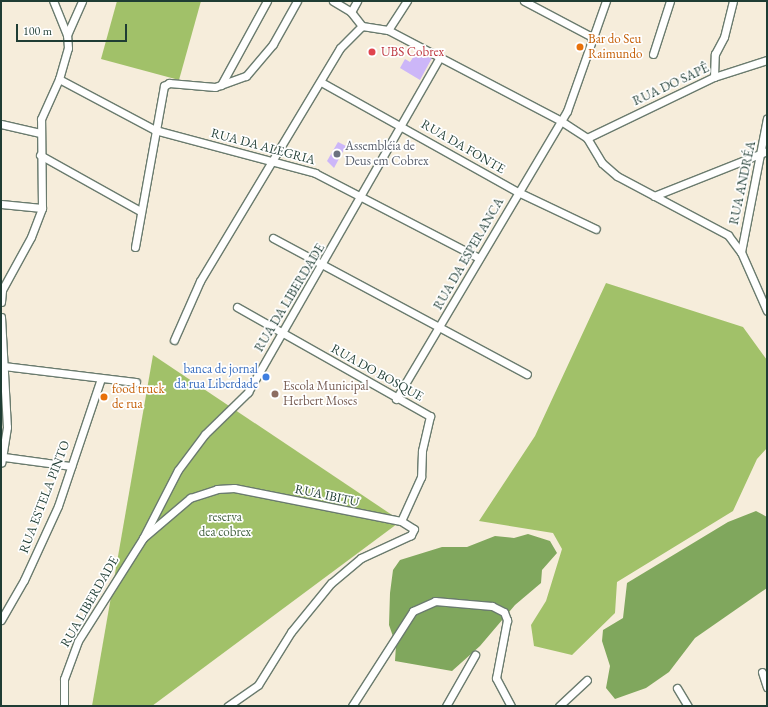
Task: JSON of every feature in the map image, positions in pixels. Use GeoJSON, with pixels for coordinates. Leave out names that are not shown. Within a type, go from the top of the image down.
{"type":"FeatureCollection","features":[{"type":"Feature","properties":{"kind":"street"},"geometry":{"type":"LineString","coordinates":[[1,302],[2,290],[31,237],[42,208],[39,133],[45,105],[59,79],[67,59],[67,35],[53,1]]}},
{"type":"Feature","properties":{"kind":"street"},"geometry":{"type":"LineString","coordinates":[[67,35],[82,1]]}},
{"type":"Feature","properties":{"kind":"street"},"geometry":{"type":"LineString","coordinates":[[221,86],[267,1]]}},
{"type":"Feature","properties":{"kind":"street"},"geometry":{"type":"LineString","coordinates":[[135,247],[140,211],[164,86],[174,84],[221,86],[246,76],[258,64],[297,1]]}},
{"type":"Feature","properties":{"kind":"street"},"geometry":{"type":"LineString","coordinates":[[333,1],[351,12],[362,26],[388,30],[561,121],[587,138],[606,168],[654,196],[716,227],[741,252],[767,311]]}},
{"type":"Feature","properties":{"kind":"street"},"geometry":{"type":"LineString","coordinates":[[351,12],[357,1]]}},
{"type":"Feature","properties":{"kind":"street"},"geometry":{"type":"LineString","coordinates":[[388,30],[407,1]]}},
{"type":"Feature","properties":{"kind":"street"},"geometry":{"type":"LineString","coordinates":[[524,1],[592,37]]}},
{"type":"Feature","properties":{"kind":"street","name":"RUA DA ESPERANCA"},"geometry":{"type":"LineString","coordinates":[[396,399],[439,329],[479,258],[561,121],[606,1]]}},
{"type":"Feature","properties":{"kind":"street"},"geometry":{"type":"LineString","coordinates":[[653,54],[670,1]]}},
{"type":"Feature","properties":{"kind":"street"},"geometry":{"type":"LineString","coordinates":[[714,77],[714,54],[724,37],[733,1]]}},
{"type":"Feature","properties":{"kind":"street"},"geometry":{"type":"LineString","coordinates":[[174,340],[200,281],[271,162],[321,82],[340,48],[362,26]]}},
{"type":"Feature","properties":{"kind":"street","name":"RUA DA LIBERDADE"},"geometry":{"type":"LineString","coordinates":[[143,538],[178,470],[206,434],[248,392],[324,266],[403,127],[439,58]]}},
{"type":"Feature","properties":{"kind":"street","name":"RUA DO SAPÊ"},"geometry":{"type":"LineString","coordinates":[[587,138],[714,77],[767,60]]}},
{"type":"Feature","properties":{"kind":"street","name":"RUA DA ALEGRIA"},"geometry":{"type":"LineString","coordinates":[[59,79],[155,130],[315,173],[361,199],[479,258]]}},
{"type":"Feature","properties":{"kind":"street","name":"RUA DA FONTE"},"geometry":{"type":"LineString","coordinates":[[321,82],[518,192],[596,229]]}},
{"type":"Feature","properties":{"kind":"street","name":"RUA ANDRÉA"},"geometry":{"type":"LineString","coordinates":[[741,252],[765,150],[767,118]]}},
{"type":"Feature","properties":{"kind":"street"},"geometry":{"type":"LineString","coordinates":[[1,124],[39,133]]}},
{"type":"Feature","properties":{"kind":"street"},"geometry":{"type":"LineString","coordinates":[[654,196],[765,150]]}},
{"type":"Feature","properties":{"kind":"street"},"geometry":{"type":"LineString","coordinates":[[40,155],[140,211]]}},
{"type":"Feature","properties":{"kind":"street"},"geometry":{"type":"LineString","coordinates":[[1,204],[42,208]]}},
{"type":"Feature","properties":{"kind":"street"},"geometry":{"type":"LineString","coordinates":[[273,238],[439,329],[527,374]]}},
{"type":"Feature","properties":{"kind":"street","name":"RUA DO BOSQUE"},"geometry":{"type":"LineString","coordinates":[[237,307],[431,419],[422,451],[421,477],[402,521]]}},
{"type":"Feature","properties":{"kind":"street"},"geometry":{"type":"LineString","coordinates":[[1,317],[8,427],[3,460],[71,466]]}},
{"type":"Feature","properties":{"kind":"street"},"geometry":{"type":"LineString","coordinates":[[3,366],[136,382]]}},
{"type":"Feature","properties":{"kind":"street","name":"RUA ESTELA PINTO"},"geometry":{"type":"LineString","coordinates":[[1,620],[38,552],[71,466],[101,378]]}},
{"type":"Feature","properties":{"kind":"street","name":"RUA IBITU"},"geometry":{"type":"LineString","coordinates":[[143,538],[190,498],[217,488],[234,488],[402,521]]}},
{"type":"Feature","properties":{"kind":"street"},"geometry":{"type":"LineString","coordinates":[[228,706],[258,684],[291,632],[328,587],[361,558],[411,535],[412,526],[402,521]]}},
{"type":"Feature","properties":{"kind":"street","name":"RUA LIBERDADE"},"geometry":{"type":"LineString","coordinates":[[64,706],[64,679],[78,641],[143,538]]}},
{"type":"Feature","properties":{"kind":"street"},"geometry":{"type":"LineString","coordinates":[[352,706],[413,611],[435,600],[492,606],[504,612],[507,620],[496,678],[511,706]]}},
{"type":"Feature","properties":{"kind":"street"},"geometry":{"type":"LineString","coordinates":[[446,706],[475,655]]}},
{"type":"Feature","properties":{"kind":"street"},"geometry":{"type":"LineString","coordinates":[[762,672],[767,687]]}},
{"type":"Feature","properties":{"kind":"street"},"geometry":{"type":"LineString","coordinates":[[559,706],[587,680]]}},
{"type":"Feature","properties":{"kind":"street"},"geometry":{"type":"LineString","coordinates":[[678,688],[688,706]]}},
{"type":"Feature","properties":{"kind":"green space"},"geometry":{"type":"Polygon","coordinates":[[[117,1],[201,1],[179,80],[101,59],[117,1]]]}},
{"type":"Feature","properties":{"kind":"green space"},"geometry":{"type":"Polygon","coordinates":[[[606,283],[743,327],[767,360],[767,448],[757,459],[733,511],[617,582],[615,613],[572,655],[534,646],[531,625],[546,601],[562,549],[553,533],[479,521],[535,436],[606,283]]]}},
{"type":"Feature","properties":{"kind":"green space","name":"reserva dea cobrex"},"geometry":{"type":"Polygon","coordinates":[[[153,355],[401,521],[152,706],[92,706],[153,355]]]}},
{"type":"Feature","properties":{"kind":"green space"},"geometry":{"type":"Polygon","coordinates":[[[756,511],[767,517],[767,588],[695,638],[669,672],[646,688],[615,699],[606,688],[610,666],[602,641],[603,630],[623,618],[627,583],[728,522],[756,511]]]}},
{"type":"Feature","properties":{"kind":"green space"},"geometry":{"type":"Polygon","coordinates":[[[528,534],[550,541],[557,553],[542,570],[541,583],[515,605],[480,646],[452,671],[395,661],[396,645],[389,625],[390,593],[393,570],[400,560],[442,547],[467,547],[495,536],[514,538],[528,534]]]}},
{"type":"Feature","properties":{"kind":"building"},"geometry":{"type":"Polygon","coordinates":[[[418,50],[432,58],[420,80],[400,68],[405,59],[410,62],[418,50]]]}},
{"type":"Feature","properties":{"kind":"building","name":"Assembléia de Deus em Cobrex"},"geometry":{"type":"Polygon","coordinates":[[[338,142],[346,146],[334,168],[327,161],[338,142]]]}},
{"type":"Feature","properties":{"kind":"place","name":"Bar do Seu Raimundo"},"geometry":{"type":"Point","coordinates":[580,47]}},
{"type":"Feature","properties":{"kind":"place","name":"UBS Cobrex"},"geometry":{"type":"Point","coordinates":[372,52]}},
{"type":"Feature","properties":{"kind":"place","name":"Assembléia de Deus em Cobrex"},"geometry":{"type":"Point","coordinates":[337,154]}},
{"type":"Feature","properties":{"kind":"place","name":"banca de jornal da rua Liberdade"},"geometry":{"type":"Point","coordinates":[266,377]}},
{"type":"Feature","properties":{"kind":"place","name":"Escola Municipal Herbert Moses"},"geometry":{"type":"Point","coordinates":[275,394]}},
{"type":"Feature","properties":{"kind":"place","name":"food truck de rua"},"geometry":{"type":"Point","coordinates":[104,397]}}]}
